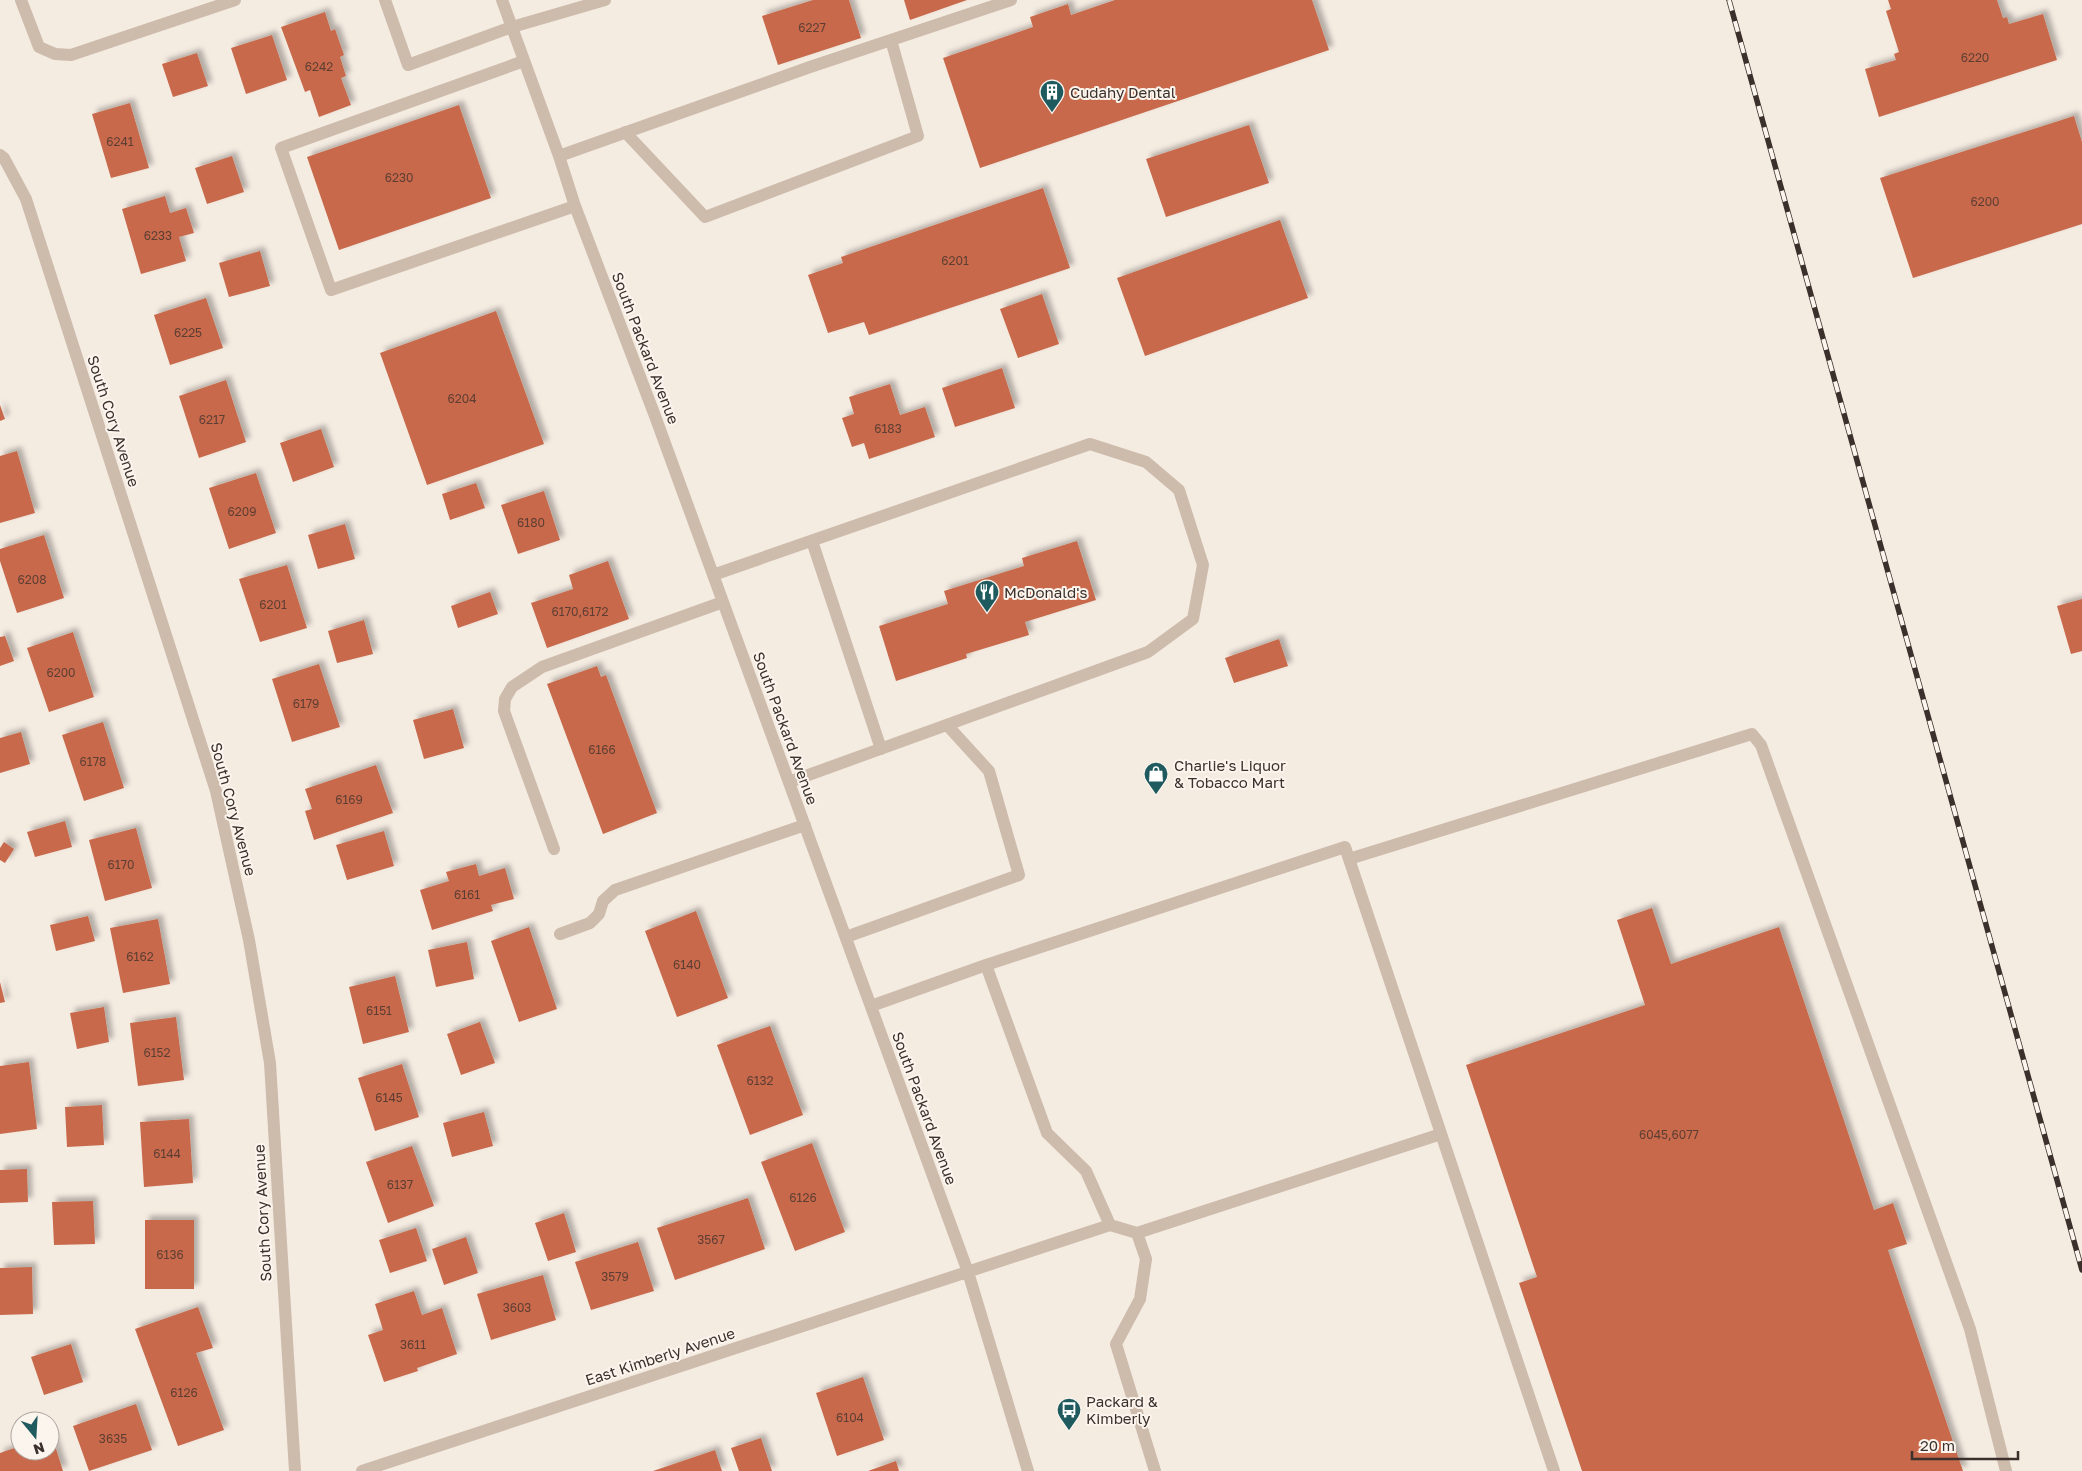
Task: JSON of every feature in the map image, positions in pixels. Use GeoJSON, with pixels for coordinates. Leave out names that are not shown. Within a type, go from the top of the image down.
{"type":"FeatureCollection","features":[{"type":"Feature","properties":{"kind":"street"},"geometry":{"type":"LineString","coordinates":[[21,0],[39,47],[55,54],[71,55],[235,0]]}},
{"type":"Feature","properties":{"kind":"street"},"geometry":{"type":"LineString","coordinates":[[385,0],[408,65],[512,27],[605,0]]}},
{"type":"Feature","properties":{"kind":"street","name":"South Packard Avenue"},"geometry":{"type":"LineString","coordinates":[[502,0],[559,156],[575,206],[723,602],[968,1272],[1028,1471]]}},
{"type":"Feature","properties":{"kind":"street"},"geometry":{"type":"LineString","coordinates":[[559,156],[1011,0]]}},
{"type":"Feature","properties":{"kind":"street"},"geometry":{"type":"LineString","coordinates":[[625,132],[705,216],[918,136],[891,40]]}},
{"type":"Feature","properties":{"kind":"street"},"geometry":{"type":"LineString","coordinates":[[524,60],[281,148],[331,290],[575,206]]}},
{"type":"Feature","properties":{"kind":"street","name":"South Cory Avenue"},"geometry":{"type":"LineString","coordinates":[[0,156],[4,158],[26,199],[216,791],[250,940],[270,1063],[295,1471]]}},
{"type":"Feature","properties":{"kind":"street"},"geometry":{"type":"LineString","coordinates":[[713,576],[1090,444],[1146,462],[1179,490],[1202,564],[1193,619],[1148,652],[789,782]]}},
{"type":"Feature","properties":{"kind":"street"},"geometry":{"type":"LineString","coordinates":[[812,541],[881,748]]}},
{"type":"Feature","properties":{"kind":"street"},"geometry":{"type":"LineString","coordinates":[[554,848],[504,710],[505,699],[512,687],[542,667],[723,602]]}},
{"type":"Feature","properties":{"kind":"street"},"geometry":{"type":"LineString","coordinates":[[846,938],[1018,875],[989,771],[947,725]]}},
{"type":"Feature","properties":{"kind":"street"},"geometry":{"type":"LineString","coordinates":[[1350,859],[1752,734],[1761,745],[1970,1329],[2006,1471]]}},
{"type":"Feature","properties":{"kind":"street"},"geometry":{"type":"LineString","coordinates":[[560,934],[590,923],[599,914],[602,901],[615,890],[805,825]]}},
{"type":"Feature","properties":{"kind":"street"},"geometry":{"type":"LineString","coordinates":[[871,1006],[986,965],[1345,847],[1554,1471]]}},
{"type":"Feature","properties":{"kind":"street"},"geometry":{"type":"LineString","coordinates":[[986,965],[1047,1133],[1086,1171],[1110,1225],[1136,1233],[1441,1134]]}},
{"type":"Feature","properties":{"kind":"street","name":"East Kimberly Avenue"},"geometry":{"type":"LineString","coordinates":[[362,1471],[1110,1225]]}},
{"type":"Feature","properties":{"kind":"street"},"geometry":{"type":"LineString","coordinates":[[1136,1233],[1146,1259],[1140,1299],[1116,1344],[1156,1471]]}},
{"type":"Feature","properties":{"kind":"building"},"geometry":{"type":"Polygon","coordinates":[[[813,0],[849,0],[861,38],[778,65],[762,16],[813,0]]]}},
{"type":"Feature","properties":{"kind":"building"},"geometry":{"type":"Polygon","coordinates":[[[904,0],[967,0],[910,20],[904,0]]]}},
{"type":"Feature","properties":{"kind":"building","name":"Cudahy Dental"},"geometry":{"type":"Polygon","coordinates":[[[1115,0],[1312,0],[1329,50],[980,168],[943,58],[1033,27],[1030,17],[1068,4],[1071,15],[1115,0]]]}},
{"type":"Feature","properties":{"kind":"building"},"geometry":{"type":"Polygon","coordinates":[[[1888,0],[1997,0],[2003,18],[2007,17],[2009,24],[2043,14],[2057,60],[1879,117],[1865,69],[1896,60],[1894,54],[1899,52],[1886,11],[1891,9],[1888,0]]]}},
{"type":"Feature","properties":{"kind":"building"},"geometry":{"type":"Polygon","coordinates":[[[325,12],[331,31],[335,29],[344,55],[340,57],[346,76],[341,78],[351,105],[319,117],[310,90],[305,92],[281,27],[325,12]]]}},
{"type":"Feature","properties":{"kind":"building"},"geometry":{"type":"Polygon","coordinates":[[[272,35],[287,80],[246,94],[231,48],[272,35]]]}},
{"type":"Feature","properties":{"kind":"building"},"geometry":{"type":"Polygon","coordinates":[[[197,53],[208,86],[173,97],[162,64],[197,53]]]}},
{"type":"Feature","properties":{"kind":"building"},"geometry":{"type":"Polygon","coordinates":[[[130,103],[149,168],[111,178],[92,114],[130,103]]]}},
{"type":"Feature","properties":{"kind":"building"},"geometry":{"type":"Polygon","coordinates":[[[459,105],[491,198],[339,250],[307,157],[459,105]]]}},
{"type":"Feature","properties":{"kind":"building"},"geometry":{"type":"Polygon","coordinates":[[[2074,116],[2082,142],[2082,224],[1913,278],[1880,178],[2074,116]]]}},
{"type":"Feature","properties":{"kind":"building"},"geometry":{"type":"Polygon","coordinates":[[[1249,125],[1269,183],[1166,217],[1146,159],[1249,125]]]}},
{"type":"Feature","properties":{"kind":"building"},"geometry":{"type":"Polygon","coordinates":[[[232,156],[244,192],[207,204],[195,168],[232,156]]]}},
{"type":"Feature","properties":{"kind":"building"},"geometry":{"type":"Polygon","coordinates":[[[1043,188],[1070,268],[869,335],[864,322],[828,333],[808,275],[843,263],[841,257],[1043,188]]]}},
{"type":"Feature","properties":{"kind":"building"},"geometry":{"type":"Polygon","coordinates":[[[165,196],[170,213],[186,208],[194,233],[179,237],[186,261],[141,274],[122,209],[165,196]]]}},
{"type":"Feature","properties":{"kind":"building"},"geometry":{"type":"Polygon","coordinates":[[[1280,220],[1308,298],[1145,356],[1117,278],[1280,220]]]}},
{"type":"Feature","properties":{"kind":"building"},"geometry":{"type":"Polygon","coordinates":[[[260,251],[270,286],[229,297],[219,263],[260,251]]]}},
{"type":"Feature","properties":{"kind":"building"},"geometry":{"type":"Polygon","coordinates":[[[1042,294],[1059,344],[1018,358],[1000,309],[1042,294]]]}},
{"type":"Feature","properties":{"kind":"building"},"geometry":{"type":"Polygon","coordinates":[[[206,298],[223,348],[170,365],[154,315],[206,298]]]}},
{"type":"Feature","properties":{"kind":"building"},"geometry":{"type":"Polygon","coordinates":[[[496,311],[544,444],[427,485],[380,353],[496,311]]]}},
{"type":"Feature","properties":{"kind":"building"},"geometry":{"type":"Polygon","coordinates":[[[1002,368],[1015,408],[955,427],[942,388],[1002,368]]]}},
{"type":"Feature","properties":{"kind":"building"},"geometry":{"type":"Polygon","coordinates":[[[226,380],[246,442],[199,458],[179,396],[226,380]]]}},
{"type":"Feature","properties":{"kind":"building"},"geometry":{"type":"Polygon","coordinates":[[[890,384],[900,415],[925,407],[935,437],[869,459],[864,443],[852,447],[842,418],[854,414],[849,397],[890,384]]]}},
{"type":"Feature","properties":{"kind":"building"},"geometry":{"type":"Polygon","coordinates":[[[0,405],[5,419],[0,421],[0,405]]]}},
{"type":"Feature","properties":{"kind":"building"},"geometry":{"type":"Polygon","coordinates":[[[321,429],[334,467],[293,482],[280,443],[321,429]]]}},
{"type":"Feature","properties":{"kind":"building"},"geometry":{"type":"Polygon","coordinates":[[[17,451],[35,513],[0,523],[0,456],[17,451]]]}},
{"type":"Feature","properties":{"kind":"building"},"geometry":{"type":"Polygon","coordinates":[[[256,473],[276,533],[229,549],[209,488],[256,473]]]}},
{"type":"Feature","properties":{"kind":"building"},"geometry":{"type":"Polygon","coordinates":[[[476,483],[485,508],[450,520],[442,494],[476,483]]]}},
{"type":"Feature","properties":{"kind":"building"},"geometry":{"type":"Polygon","coordinates":[[[544,491],[560,540],[518,554],[501,505],[544,491]]]}},
{"type":"Feature","properties":{"kind":"building"},"geometry":{"type":"Polygon","coordinates":[[[345,524],[355,559],[318,569],[308,535],[345,524]]]}},
{"type":"Feature","properties":{"kind":"building"},"geometry":{"type":"Polygon","coordinates":[[[44,535],[64,598],[17,613],[0,561],[0,549],[44,535]]]}},
{"type":"Feature","properties":{"kind":"building","name":"McDonald's"},"geometry":{"type":"Polygon","coordinates":[[[1077,541],[1096,600],[1025,622],[1029,635],[966,654],[967,658],[896,681],[879,626],[948,604],[944,591],[1024,566],[1022,558],[1077,541]]]}},
{"type":"Feature","properties":{"kind":"building"},"geometry":{"type":"Polygon","coordinates":[[[608,561],[629,619],[547,648],[531,603],[573,589],[569,575],[608,561]]]}},
{"type":"Feature","properties":{"kind":"building"},"geometry":{"type":"Polygon","coordinates":[[[287,565],[307,628],[260,642],[239,579],[287,565]]]}},
{"type":"Feature","properties":{"kind":"building"},"geometry":{"type":"Polygon","coordinates":[[[490,592],[498,614],[458,628],[451,606],[490,592]]]}},
{"type":"Feature","properties":{"kind":"building"},"geometry":{"type":"Polygon","coordinates":[[[2082,599],[2082,651],[2071,654],[2057,606],[2082,599]]]}},
{"type":"Feature","properties":{"kind":"building"},"geometry":{"type":"Polygon","coordinates":[[[364,620],[373,654],[337,663],[328,631],[364,620]]]}},
{"type":"Feature","properties":{"kind":"building"},"geometry":{"type":"Polygon","coordinates":[[[73,632],[94,697],[49,712],[27,648],[73,632]]]}},
{"type":"Feature","properties":{"kind":"building"},"geometry":{"type":"Polygon","coordinates":[[[5,636],[14,661],[0,666],[0,637],[5,636]]]}},
{"type":"Feature","properties":{"kind":"building"},"geometry":{"type":"Polygon","coordinates":[[[1279,639],[1288,666],[1234,683],[1225,658],[1279,639]]]}},
{"type":"Feature","properties":{"kind":"building"},"geometry":{"type":"Polygon","coordinates":[[[319,664],[340,727],[292,742],[272,679],[319,664]]]}},
{"type":"Feature","properties":{"kind":"building"},"geometry":{"type":"Polygon","coordinates":[[[597,666],[601,677],[606,675],[657,813],[603,834],[547,684],[597,666]]]}},
{"type":"Feature","properties":{"kind":"building"},"geometry":{"type":"Polygon","coordinates":[[[453,709],[464,748],[424,759],[413,720],[453,709]]]}},
{"type":"Feature","properties":{"kind":"building"},"geometry":{"type":"Polygon","coordinates":[[[103,722],[124,788],[84,801],[62,735],[103,722]]]}},
{"type":"Feature","properties":{"kind":"building"},"geometry":{"type":"Polygon","coordinates":[[[21,732],[30,764],[0,773],[0,738],[21,732]]]}},
{"type":"Feature","properties":{"kind":"building"},"geometry":{"type":"Polygon","coordinates":[[[376,765],[393,813],[314,840],[305,811],[312,809],[305,789],[376,765]]]}},
{"type":"Feature","properties":{"kind":"building"},"geometry":{"type":"Polygon","coordinates":[[[65,821],[72,847],[35,857],[27,832],[65,821]]]}},
{"type":"Feature","properties":{"kind":"building"},"geometry":{"type":"Polygon","coordinates":[[[136,828],[152,888],[105,901],[89,840],[136,828]]]}},
{"type":"Feature","properties":{"kind":"building"},"geometry":{"type":"Polygon","coordinates":[[[384,831],[394,866],[347,880],[336,845],[384,831]]]}},
{"type":"Feature","properties":{"kind":"building"},"geometry":{"type":"Polygon","coordinates":[[[4,842],[14,849],[5,863],[0,860],[0,848],[4,842]]]}},
{"type":"Feature","properties":{"kind":"building"},"geometry":{"type":"Polygon","coordinates":[[[476,864],[479,876],[505,868],[514,899],[491,905],[493,911],[432,930],[420,890],[449,881],[446,872],[476,864]]]}},
{"type":"Feature","properties":{"kind":"building"},"geometry":{"type":"Polygon","coordinates":[[[1652,908],[1671,964],[1779,927],[1874,1210],[1893,1203],[1907,1244],[1888,1250],[1963,1471],[1582,1471],[1519,1283],[1537,1277],[1466,1065],[1645,1005],[1617,920],[1652,908]]]}},
{"type":"Feature","properties":{"kind":"building"},"geometry":{"type":"Polygon","coordinates":[[[696,911],[728,998],[677,1017],[645,931],[696,911]]]}},
{"type":"Feature","properties":{"kind":"building"},"geometry":{"type":"Polygon","coordinates":[[[88,916],[95,941],[56,951],[50,925],[88,916]]]}},
{"type":"Feature","properties":{"kind":"building"},"geometry":{"type":"Polygon","coordinates":[[[158,919],[170,984],[123,993],[110,928],[158,919]]]}},
{"type":"Feature","properties":{"kind":"building"},"geometry":{"type":"Polygon","coordinates":[[[529,927],[557,1009],[519,1022],[491,941],[529,927]]]}},
{"type":"Feature","properties":{"kind":"building"},"geometry":{"type":"Polygon","coordinates":[[[467,942],[474,979],[436,987],[428,950],[467,942]]]}},
{"type":"Feature","properties":{"kind":"building"},"geometry":{"type":"Polygon","coordinates":[[[395,976],[409,1032],[363,1044],[349,987],[395,976]]]}},
{"type":"Feature","properties":{"kind":"building"},"geometry":{"type":"Polygon","coordinates":[[[0,982],[5,1002],[0,1003],[0,982]]]}},
{"type":"Feature","properties":{"kind":"building"},"geometry":{"type":"Polygon","coordinates":[[[104,1007],[109,1042],[77,1049],[70,1013],[104,1007]]]}},
{"type":"Feature","properties":{"kind":"building"},"geometry":{"type":"Polygon","coordinates":[[[176,1017],[184,1080],[138,1086],[130,1023],[176,1017]]]}},
{"type":"Feature","properties":{"kind":"building"},"geometry":{"type":"Polygon","coordinates":[[[480,1022],[495,1063],[461,1075],[447,1034],[480,1022]]]}},
{"type":"Feature","properties":{"kind":"building"},"geometry":{"type":"Polygon","coordinates":[[[770,1026],[803,1115],[750,1135],[717,1045],[770,1026]]]}},
{"type":"Feature","properties":{"kind":"building"},"geometry":{"type":"Polygon","coordinates":[[[29,1062],[37,1129],[0,1134],[0,1066],[29,1062]]]}},
{"type":"Feature","properties":{"kind":"building"},"geometry":{"type":"Polygon","coordinates":[[[402,1064],[419,1117],[375,1131],[358,1078],[402,1064]]]}},
{"type":"Feature","properties":{"kind":"building"},"geometry":{"type":"Polygon","coordinates":[[[102,1105],[104,1145],[67,1147],[65,1107],[102,1105]]]}},
{"type":"Feature","properties":{"kind":"building"},"geometry":{"type":"Polygon","coordinates":[[[484,1112],[493,1146],[452,1157],[443,1123],[484,1112]]]}},
{"type":"Feature","properties":{"kind":"building"},"geometry":{"type":"Polygon","coordinates":[[[189,1119],[193,1183],[144,1187],[140,1122],[189,1119]]]}},
{"type":"Feature","properties":{"kind":"building"},"geometry":{"type":"Polygon","coordinates":[[[812,1143],[845,1232],[795,1251],[761,1162],[812,1143]]]}},
{"type":"Feature","properties":{"kind":"building"},"geometry":{"type":"Polygon","coordinates":[[[412,1146],[434,1206],[388,1223],[366,1162],[412,1146]]]}},
{"type":"Feature","properties":{"kind":"building"},"geometry":{"type":"Polygon","coordinates":[[[27,1169],[28,1202],[0,1203],[0,1170],[27,1169]]]}},
{"type":"Feature","properties":{"kind":"building"},"geometry":{"type":"Polygon","coordinates":[[[748,1198],[765,1249],[675,1280],[657,1228],[748,1198]]]}},
{"type":"Feature","properties":{"kind":"building"},"geometry":{"type":"Polygon","coordinates":[[[93,1201],[95,1244],[54,1245],[52,1202],[93,1201]]]}},
{"type":"Feature","properties":{"kind":"building"},"geometry":{"type":"Polygon","coordinates":[[[564,1213],[576,1252],[548,1261],[535,1223],[564,1213]]]}},
{"type":"Feature","properties":{"kind":"building"},"geometry":{"type":"Polygon","coordinates":[[[145,1220],[194,1220],[194,1289],[145,1289],[145,1220]]]}},
{"type":"Feature","properties":{"kind":"building"},"geometry":{"type":"Polygon","coordinates":[[[416,1228],[427,1261],[390,1273],[379,1240],[416,1228]]]}},
{"type":"Feature","properties":{"kind":"building"},"geometry":{"type":"Polygon","coordinates":[[[466,1237],[478,1273],[444,1285],[432,1249],[466,1237]]]}},
{"type":"Feature","properties":{"kind":"building"},"geometry":{"type":"Polygon","coordinates":[[[638,1242],[654,1291],[591,1310],[575,1262],[638,1242]]]}},
{"type":"Feature","properties":{"kind":"building"},"geometry":{"type":"Polygon","coordinates":[[[32,1267],[33,1314],[0,1315],[0,1268],[32,1267]]]}},
{"type":"Feature","properties":{"kind":"building"},"geometry":{"type":"Polygon","coordinates":[[[543,1275],[556,1320],[491,1340],[477,1294],[543,1275]]]}},
{"type":"Feature","properties":{"kind":"building"},"geometry":{"type":"Polygon","coordinates":[[[414,1291],[422,1315],[442,1308],[457,1354],[417,1368],[418,1371],[384,1382],[368,1335],[383,1330],[375,1304],[414,1291]]]}},
{"type":"Feature","properties":{"kind":"building"},"geometry":{"type":"Polygon","coordinates":[[[198,1307],[213,1348],[196,1353],[224,1430],[178,1446],[135,1329],[198,1307]]]}},
{"type":"Feature","properties":{"kind":"building"},"geometry":{"type":"Polygon","coordinates":[[[71,1344],[83,1382],[44,1395],[31,1357],[71,1344]]]}},
{"type":"Feature","properties":{"kind":"building"},"geometry":{"type":"Polygon","coordinates":[[[863,1377],[884,1440],[837,1456],[816,1393],[863,1377]]]}},
{"type":"Feature","properties":{"kind":"building"},"geometry":{"type":"Polygon","coordinates":[[[136,1404],[152,1450],[89,1471],[73,1426],[136,1404]]]}},
{"type":"Feature","properties":{"kind":"building"},"geometry":{"type":"Polygon","coordinates":[[[761,1438],[772,1471],[739,1471],[731,1448],[761,1438]]]}},
{"type":"Feature","properties":{"kind":"building"},"geometry":{"type":"Polygon","coordinates":[[[10,1450],[10,1461],[60,1461],[63,1471],[0,1471],[0,1453],[10,1450]]]}},
{"type":"Feature","properties":{"kind":"building"},"geometry":{"type":"Polygon","coordinates":[[[715,1450],[722,1471],[653,1471],[715,1450]]]}},
{"type":"Feature","properties":{"kind":"building"},"geometry":{"type":"Polygon","coordinates":[[[896,1461],[899,1471],[868,1471],[896,1461]]]}},
{"type":"Feature","properties":{"kind":"railway"},"geometry":{"type":"LineString","coordinates":[[1729,0],[2082,1270]]}},
{"type":"Feature","properties":{"kind":"place","name":"Cudahy Dental"},"geometry":{"type":"Point","coordinates":[1052,113]}},
{"type":"Feature","properties":{"kind":"place","name":"McDonald's"},"geometry":{"type":"Point","coordinates":[987,613]}},
{"type":"Feature","properties":{"kind":"place","name":"Charlie's Liquor & Tobacco Mart"},"geometry":{"type":"Point","coordinates":[1156,795]}},
{"type":"Feature","properties":{"kind":"place","name":"Packard & Kimberly"},"geometry":{"type":"Point","coordinates":[1069,1431]}}]}
